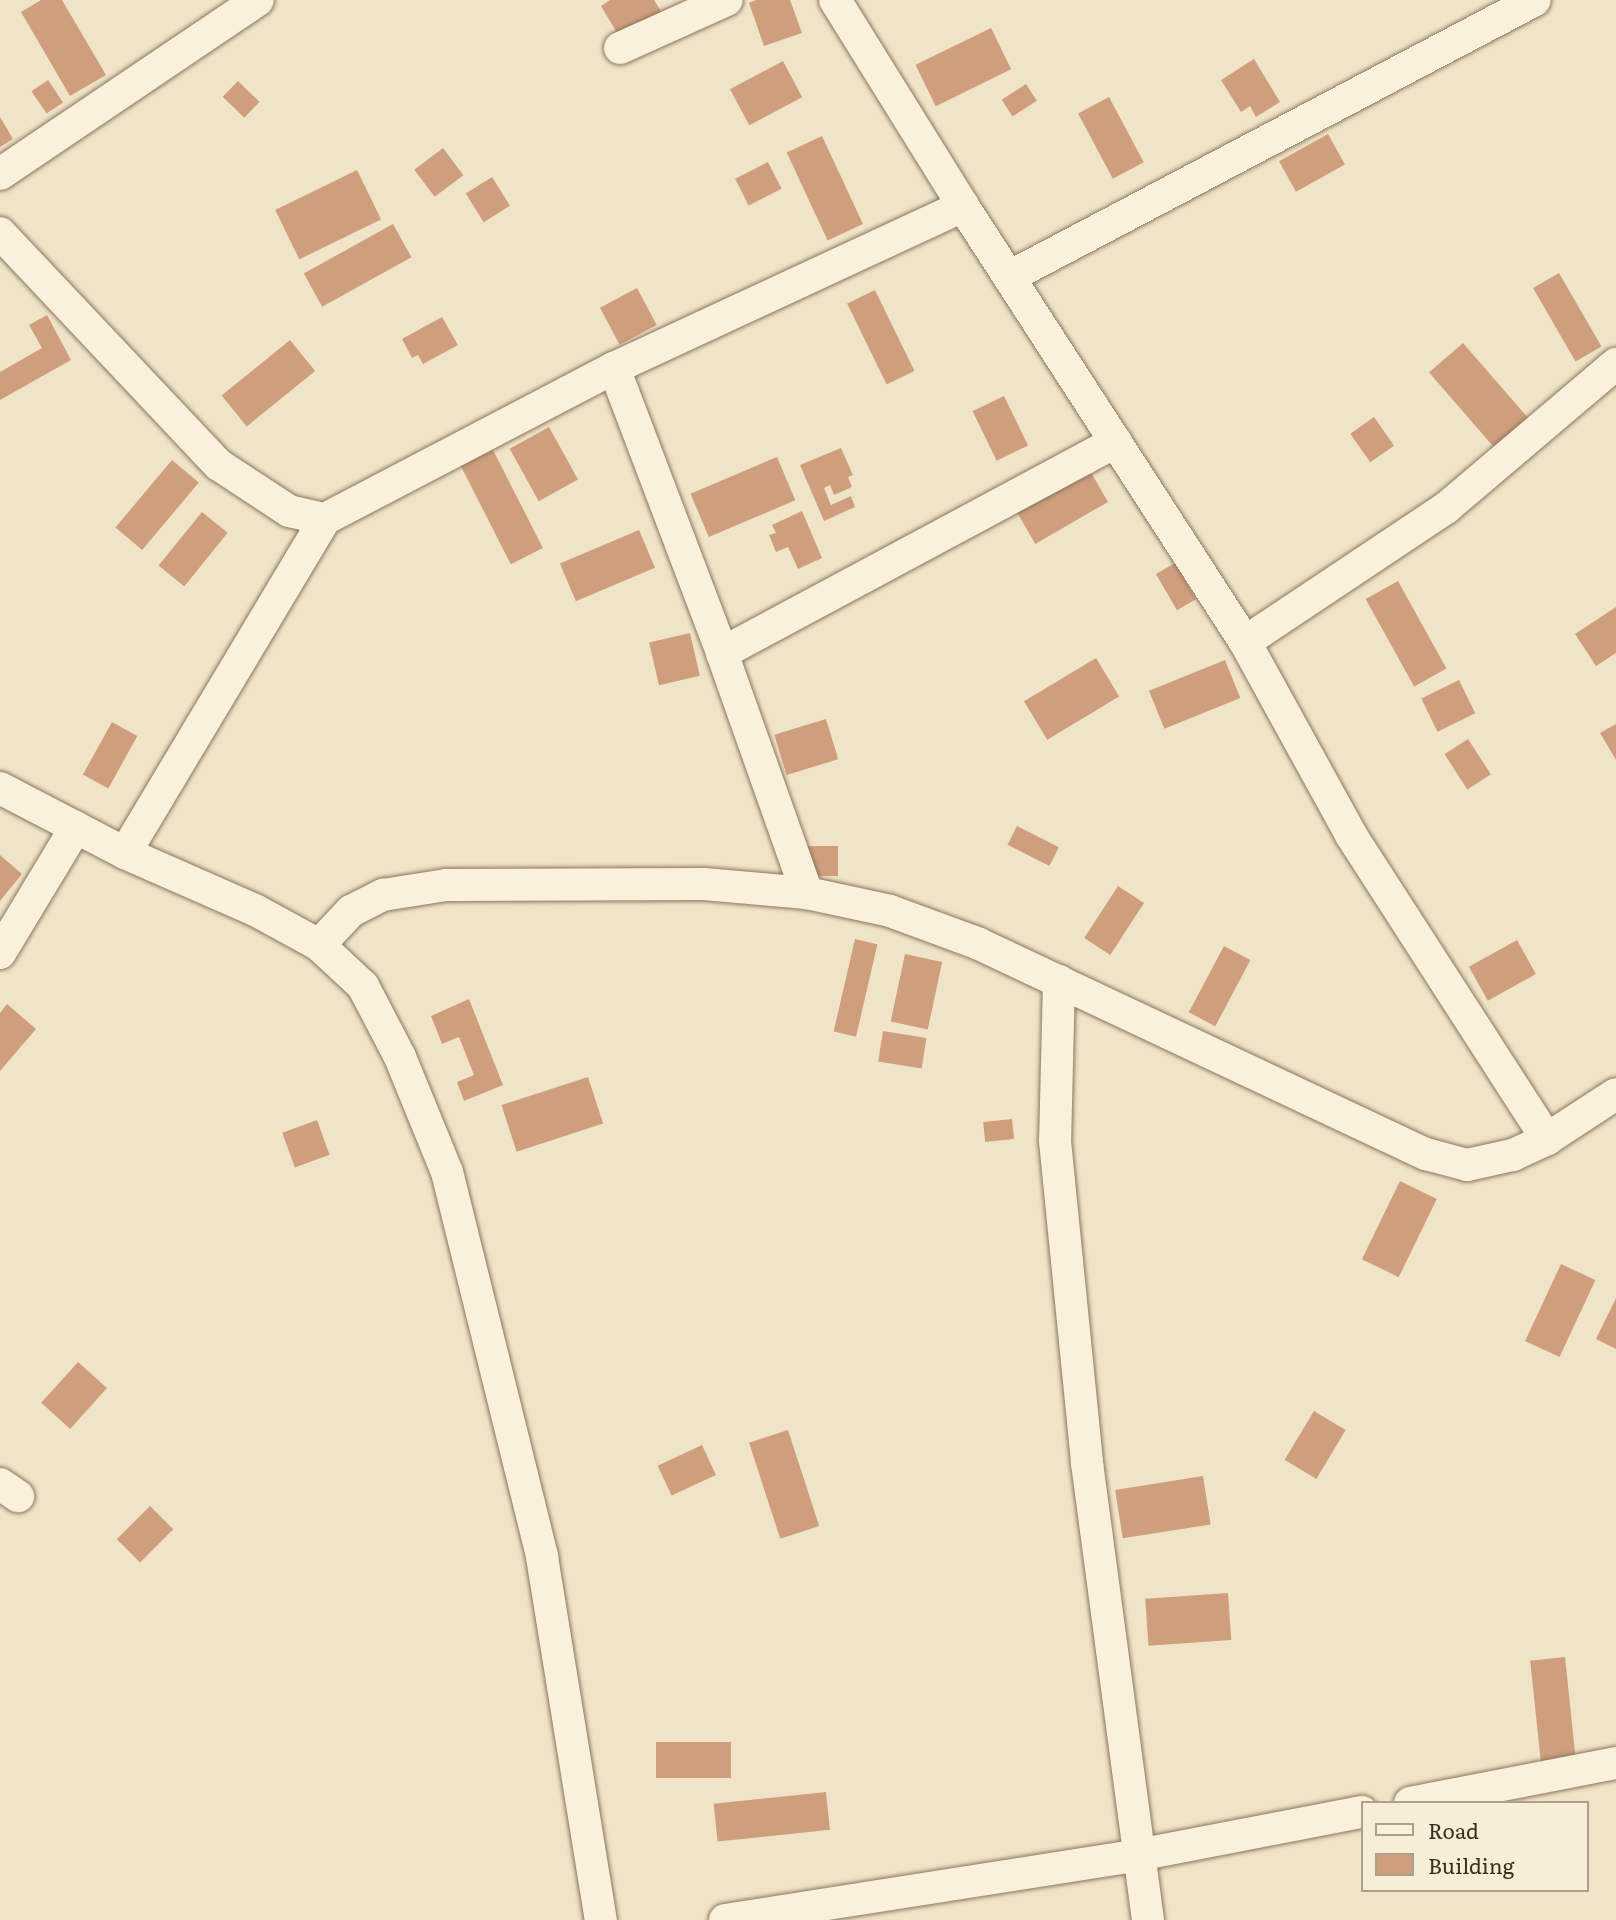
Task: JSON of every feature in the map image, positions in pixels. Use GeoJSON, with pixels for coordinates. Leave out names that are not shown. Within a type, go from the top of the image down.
{"type":"FeatureCollection","features":[{"type":"Feature","properties":{"kind":"street"},"geometry":{"type":"LineString","coordinates":[[0,174],[258,0]]}},
{"type":"Feature","properties":{"kind":"street"},"geometry":{"type":"LineString","coordinates":[[620,48],[727,0]]}},
{"type":"Feature","properties":{"kind":"street"},"geometry":{"type":"LineString","coordinates":[[835,0],[963,206],[1245,642],[1351,835],[1547,1139]]}},
{"type":"Feature","properties":{"kind":"street"},"geometry":{"type":"LineString","coordinates":[[1009,277],[1535,0]]}},
{"type":"Feature","properties":{"kind":"street"},"geometry":{"type":"LineString","coordinates":[[125,853],[325,519],[614,368],[963,206]]}},
{"type":"Feature","properties":{"kind":"street"},"geometry":{"type":"LineString","coordinates":[[0,233],[219,465],[289,511],[325,519]]}},
{"type":"Feature","properties":{"kind":"street"},"geometry":{"type":"LineString","coordinates":[[1245,642],[1446,508],[1616,364]]}},
{"type":"Feature","properties":{"kind":"street"},"geometry":{"type":"LineString","coordinates":[[614,368],[722,653],[807,893]]}},
{"type":"Feature","properties":{"kind":"street"},"geometry":{"type":"LineString","coordinates":[[722,653],[1116,442]]}},
{"type":"Feature","properties":{"kind":"street"},"geometry":{"type":"LineString","coordinates":[[0,788],[125,853],[256,910],[318,945],[363,986],[400,1056],[447,1171],[542,1557],[601,1920]]}},
{"type":"Feature","properties":{"kind":"street"},"geometry":{"type":"LineString","coordinates":[[0,953],[76,827]]}},
{"type":"Feature","properties":{"kind":"street"},"geometry":{"type":"LineString","coordinates":[[318,945],[352,911],[383,895],[446,885],[704,884],[807,893],[890,911],[977,943],[1426,1154],[1467,1165],[1513,1155],[1547,1139],[1616,1094]]}},
{"type":"Feature","properties":{"kind":"street"},"geometry":{"type":"LineString","coordinates":[[1059,981],[1055,1141],[1087,1463],[1148,1920]]}},
{"type":"Feature","properties":{"kind":"street"},"geometry":{"type":"LineString","coordinates":[[1420,1801],[1616,1763]]}},
{"type":"Feature","properties":{"kind":"street"},"geometry":{"type":"LineString","coordinates":[[725,1920],[1138,1855],[1360,1812]]}},
{"type":"Feature","properties":{"kind":"building"},"geometry":{"type":"Polygon","coordinates":[[[41,0],[62,0],[106,75],[70,96],[21,12],[41,0]]]}},
{"type":"Feature","properties":{"kind":"building"},"geometry":{"type":"Polygon","coordinates":[[[610,0],[654,0],[662,13],[620,38],[601,6],[610,0]]]}},
{"type":"Feature","properties":{"kind":"building"},"geometry":{"type":"Polygon","coordinates":[[[756,0],[790,0],[802,33],[764,46],[749,3],[756,0]]]}},
{"type":"Feature","properties":{"kind":"building"},"geometry":{"type":"Polygon","coordinates":[[[991,28],[1011,69],[936,106],[916,65],[991,28]]]}},
{"type":"Feature","properties":{"kind":"building"},"geometry":{"type":"Polygon","coordinates":[[[1254,59],[1280,102],[1256,117],[1250,106],[1241,112],[1221,80],[1254,59]]]}},
{"type":"Feature","properties":{"kind":"building"},"geometry":{"type":"Polygon","coordinates":[[[783,61],[802,97],[749,125],[730,89],[783,61]]]}},
{"type":"Feature","properties":{"kind":"building"},"geometry":{"type":"Polygon","coordinates":[[[48,80],[63,102],[47,114],[31,91],[48,80]]]}},
{"type":"Feature","properties":{"kind":"building"},"geometry":{"type":"Polygon","coordinates":[[[238,81],[260,102],[244,118],[223,97],[238,81]]]}},
{"type":"Feature","properties":{"kind":"building"},"geometry":{"type":"Polygon","coordinates":[[[1026,84],[1037,101],[1013,117],[1002,100],[1026,84]]]}},
{"type":"Feature","properties":{"kind":"building"},"geometry":{"type":"Polygon","coordinates":[[[1109,97],[1144,162],[1113,179],[1078,113],[1109,97]]]}},
{"type":"Feature","properties":{"kind":"building"},"geometry":{"type":"Polygon","coordinates":[[[0,117],[13,139],[0,147],[0,117]]]}},
{"type":"Feature","properties":{"kind":"building"},"geometry":{"type":"Polygon","coordinates":[[[1328,134],[1345,165],[1296,192],[1279,161],[1328,134]]]}},
{"type":"Feature","properties":{"kind":"building"},"geometry":{"type":"Polygon","coordinates":[[[822,136],[863,224],[828,240],[787,152],[822,136]]]}},
{"type":"Feature","properties":{"kind":"building"},"geometry":{"type":"Polygon","coordinates":[[[443,148],[463,175],[435,197],[414,170],[443,148]]]}},
{"type":"Feature","properties":{"kind":"building"},"geometry":{"type":"Polygon","coordinates":[[[768,162],[782,189],[749,206],[735,179],[768,162]]]}},
{"type":"Feature","properties":{"kind":"building"},"geometry":{"type":"Polygon","coordinates":[[[357,170],[381,219],[299,259],[275,210],[357,170]]]}},
{"type":"Feature","properties":{"kind":"building"},"geometry":{"type":"Polygon","coordinates":[[[492,177],[510,206],[484,222],[466,193],[492,177]]]}},
{"type":"Feature","properties":{"kind":"building"},"geometry":{"type":"Polygon","coordinates":[[[393,224],[411,257],[322,307],[304,273],[393,224]]]}},
{"type":"Feature","properties":{"kind":"building"},"geometry":{"type":"Polygon","coordinates":[[[1559,273],[1602,347],[1576,362],[1533,288],[1559,273]]]}},
{"type":"Feature","properties":{"kind":"building"},"geometry":{"type":"Polygon","coordinates":[[[637,288],[657,325],[620,345],[600,308],[637,288]]]}},
{"type":"Feature","properties":{"kind":"building"},"geometry":{"type":"Polygon","coordinates":[[[875,290],[914,371],[887,384],[847,304],[875,290]]]}},
{"type":"Feature","properties":{"kind":"building"},"geometry":{"type":"Polygon","coordinates":[[[47,315],[71,360],[0,400],[0,372],[42,348],[29,325],[47,315]]]}},
{"type":"Feature","properties":{"kind":"building"},"geometry":{"type":"Polygon","coordinates":[[[442,317],[458,345],[423,364],[418,355],[412,358],[402,339],[442,317]]]}},
{"type":"Feature","properties":{"kind":"building"},"geometry":{"type":"Polygon","coordinates":[[[290,340],[315,371],[247,426],[222,395],[290,340]]]}},
{"type":"Feature","properties":{"kind":"building"},"geometry":{"type":"Polygon","coordinates":[[[1463,343],[1529,418],[1495,448],[1429,373],[1463,343]]]}},
{"type":"Feature","properties":{"kind":"building"},"geometry":{"type":"Polygon","coordinates":[[[1004,396],[1028,445],[997,461],[973,411],[1004,396]]]}},
{"type":"Feature","properties":{"kind":"building"},"geometry":{"type":"Polygon","coordinates":[[[1374,417],[1394,446],[1370,462],[1350,434],[1374,417]]]}},
{"type":"Feature","properties":{"kind":"building"},"geometry":{"type":"Polygon","coordinates":[[[549,427],[578,479],[539,501],[510,449],[549,427]]]}},
{"type":"Feature","properties":{"kind":"building"},"geometry":{"type":"Polygon","coordinates":[[[841,448],[853,475],[848,477],[852,487],[834,495],[830,485],[824,488],[831,505],[851,496],[855,507],[824,521],[800,465],[841,448]]]}},
{"type":"Feature","properties":{"kind":"building"},"geometry":{"type":"Polygon","coordinates":[[[493,450],[543,548],[511,564],[461,466],[493,450]]]}},
{"type":"Feature","properties":{"kind":"building"},"geometry":{"type":"Polygon","coordinates":[[[777,457],[795,500],[709,537],[690,494],[777,457]]]}},
{"type":"Feature","properties":{"kind":"building"},"geometry":{"type":"Polygon","coordinates":[[[172,460],[199,482],[142,550],[115,527],[172,460]]]}},
{"type":"Feature","properties":{"kind":"building"},"geometry":{"type":"Polygon","coordinates":[[[1089,469],[1108,502],[1035,544],[1016,511],[1089,469]]]}},
{"type":"Feature","properties":{"kind":"building"},"geometry":{"type":"Polygon","coordinates":[[[802,511],[822,558],[798,569],[788,547],[776,552],[769,535],[776,533],[772,525],[802,511]]]}},
{"type":"Feature","properties":{"kind":"building"},"geometry":{"type":"Polygon","coordinates":[[[202,512],[228,533],[184,586],[159,566],[202,512]]]}},
{"type":"Feature","properties":{"kind":"building"},"geometry":{"type":"Polygon","coordinates":[[[639,530],[655,568],[576,601],[560,564],[639,530]]]}},
{"type":"Feature","properties":{"kind":"building"},"geometry":{"type":"Polygon","coordinates":[[[1175,563],[1196,599],[1177,610],[1156,574],[1175,563]]]}},
{"type":"Feature","properties":{"kind":"building"},"geometry":{"type":"Polygon","coordinates":[[[1398,581],[1446,668],[1414,686],[1366,599],[1398,581]]]}},
{"type":"Feature","properties":{"kind":"building"},"geometry":{"type":"Polygon","coordinates":[[[1616,607],[1616,653],[1596,666],[1575,634],[1616,607]]]}},
{"type":"Feature","properties":{"kind":"building"},"geometry":{"type":"Polygon","coordinates":[[[690,633],[700,676],[659,685],[649,642],[690,633]]]}},
{"type":"Feature","properties":{"kind":"building"},"geometry":{"type":"Polygon","coordinates":[[[1096,658],[1119,697],[1047,740],[1024,701],[1096,658]]]}},
{"type":"Feature","properties":{"kind":"building"},"geometry":{"type":"Polygon","coordinates":[[[1225,660],[1240,698],[1164,729],[1149,691],[1225,660]]]}},
{"type":"Feature","properties":{"kind":"building"},"geometry":{"type":"Polygon","coordinates":[[[1459,680],[1475,713],[1437,732],[1421,698],[1459,680]]]}},
{"type":"Feature","properties":{"kind":"building"},"geometry":{"type":"Polygon","coordinates":[[[826,719],[838,759],[787,775],[774,735],[826,719]]]}},
{"type":"Feature","properties":{"kind":"building"},"geometry":{"type":"Polygon","coordinates":[[[112,722],[137,736],[108,789],[83,774],[112,722]]]}},
{"type":"Feature","properties":{"kind":"building"},"geometry":{"type":"Polygon","coordinates":[[[1616,724],[1616,760],[1600,733],[1616,724]]]}},
{"type":"Feature","properties":{"kind":"building"},"geometry":{"type":"Polygon","coordinates":[[[1468,739],[1491,774],[1467,789],[1445,754],[1468,739]]]}},
{"type":"Feature","properties":{"kind":"building"},"geometry":{"type":"Polygon","coordinates":[[[1017,826],[1059,847],[1049,866],[1007,845],[1017,826]]]}},
{"type":"Feature","properties":{"kind":"building"},"geometry":{"type":"Polygon","coordinates":[[[808,846],[838,846],[838,876],[808,876],[808,846]]]}},
{"type":"Feature","properties":{"kind":"building"},"geometry":{"type":"Polygon","coordinates":[[[0,855],[22,874],[0,901],[0,855]]]}},
{"type":"Feature","properties":{"kind":"building"},"geometry":{"type":"Polygon","coordinates":[[[1118,886],[1144,903],[1110,955],[1084,938],[1118,886]]]}},
{"type":"Feature","properties":{"kind":"building"},"geometry":{"type":"Polygon","coordinates":[[[855,939],[877,944],[856,1037],[834,1032],[855,939]]]}},
{"type":"Feature","properties":{"kind":"building"},"geometry":{"type":"Polygon","coordinates":[[[1517,940],[1536,974],[1488,1001],[1469,967],[1517,940]]]}},
{"type":"Feature","properties":{"kind":"building"},"geometry":{"type":"Polygon","coordinates":[[[1224,946],[1250,960],[1215,1026],[1189,1012],[1224,946]]]}},
{"type":"Feature","properties":{"kind":"building"},"geometry":{"type":"Polygon","coordinates":[[[905,954],[942,962],[928,1029],[891,1021],[905,954]]]}},
{"type":"Feature","properties":{"kind":"building"},"geometry":{"type":"Polygon","coordinates":[[[469,999],[503,1085],[464,1101],[457,1082],[474,1075],[459,1037],[442,1044],[431,1016],[469,999]]]}},
{"type":"Feature","properties":{"kind":"building"},"geometry":{"type":"Polygon","coordinates":[[[7,1004],[36,1029],[0,1071],[0,1013],[7,1004]]]}},
{"type":"Feature","properties":{"kind":"building"},"geometry":{"type":"Polygon","coordinates":[[[883,1031],[926,1038],[922,1069],[878,1062],[883,1031]]]}},
{"type":"Feature","properties":{"kind":"building"},"geometry":{"type":"Polygon","coordinates":[[[588,1077],[603,1124],[517,1152],[501,1105],[588,1077]]]}},
{"type":"Feature","properties":{"kind":"building"},"geometry":{"type":"Polygon","coordinates":[[[1012,1119],[1014,1139],[985,1142],[983,1122],[1012,1119]]]}},
{"type":"Feature","properties":{"kind":"building"},"geometry":{"type":"Polygon","coordinates":[[[317,1120],[330,1155],[295,1167],[282,1133],[317,1120]]]}},
{"type":"Feature","properties":{"kind":"building"},"geometry":{"type":"Polygon","coordinates":[[[1400,1181],[1437,1199],[1399,1277],[1362,1259],[1400,1181]]]}},
{"type":"Feature","properties":{"kind":"building"},"geometry":{"type":"Polygon","coordinates":[[[1561,1264],[1595,1280],[1560,1357],[1525,1341],[1561,1264]]]}},
{"type":"Feature","properties":{"kind":"building"},"geometry":{"type":"Polygon","coordinates":[[[1616,1298],[1616,1349],[1596,1339],[1616,1298]]]}},
{"type":"Feature","properties":{"kind":"building"},"geometry":{"type":"Polygon","coordinates":[[[78,1362],[107,1388],[70,1429],[41,1403],[78,1362]]]}},
{"type":"Feature","properties":{"kind":"building"},"geometry":{"type":"Polygon","coordinates":[[[1314,1411],[1346,1430],[1316,1479],[1285,1460],[1314,1411]]]}},
{"type":"Feature","properties":{"kind":"building"},"geometry":{"type":"Polygon","coordinates":[[[788,1430],[819,1526],[780,1539],[749,1443],[788,1430]]]}},
{"type":"Feature","properties":{"kind":"building"},"geometry":{"type":"Polygon","coordinates":[[[702,1445],[716,1475],[672,1496],[658,1466],[702,1445]]]}},
{"type":"Feature","properties":{"kind":"building"},"geometry":{"type":"Polygon","coordinates":[[[1203,1476],[1211,1524],[1123,1538],[1115,1490],[1203,1476]]]}},
{"type":"Feature","properties":{"kind":"building"},"geometry":{"type":"Polygon","coordinates":[[[150,1506],[173,1529],[140,1563],[117,1539],[150,1506]]]}},
{"type":"Feature","properties":{"kind":"building"},"geometry":{"type":"Polygon","coordinates":[[[1228,1593],[1231,1640],[1148,1646],[1145,1599],[1228,1593]]]}},
{"type":"Feature","properties":{"kind":"building"},"geometry":{"type":"Polygon","coordinates":[[[1565,1657],[1577,1767],[1542,1771],[1530,1661],[1565,1657]]]}},
{"type":"Feature","properties":{"kind":"building"},"geometry":{"type":"Polygon","coordinates":[[[656,1742],[731,1742],[731,1778],[656,1778],[656,1742]]]}},
{"type":"Feature","properties":{"kind":"building"},"geometry":{"type":"Polygon","coordinates":[[[826,1792],[830,1830],[718,1842],[714,1804],[826,1792]]]}}]}
